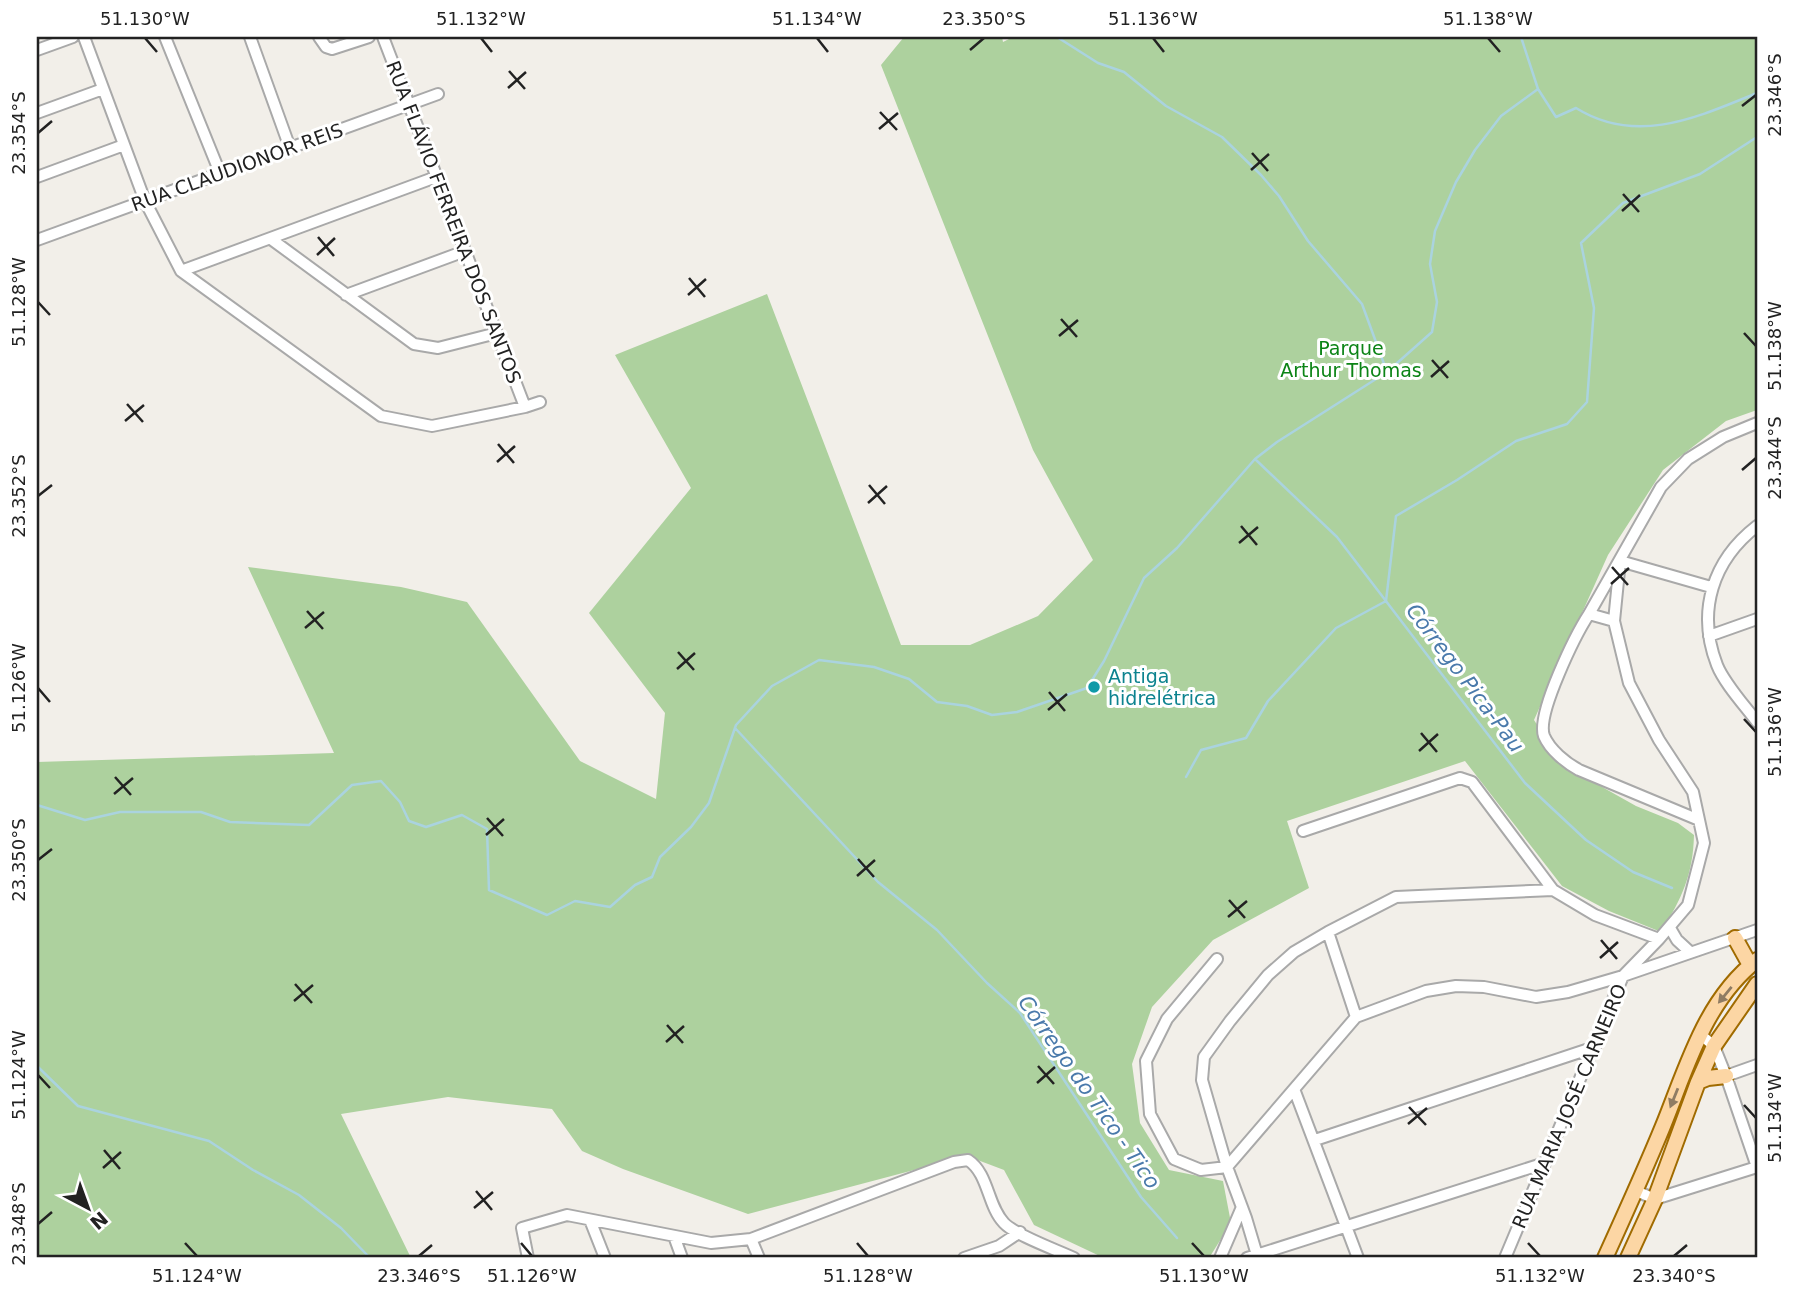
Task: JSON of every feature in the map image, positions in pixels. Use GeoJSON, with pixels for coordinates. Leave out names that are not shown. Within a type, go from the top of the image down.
{"type":"FeatureCollection","features":[{"type":"Feature","properties":{"kind":"main road"},"geometry":{"type":"LineString","coordinates":[[1605,1258],[1636,1191],[1700,1034],[1721,999],[1754,963],[1735,938]]}},
{"type":"Feature","properties":{"kind":"main road"},"geometry":{"type":"LineString","coordinates":[[1628,1258],[1655,1199],[1714,1046],[1757,984]]}},
{"type":"Feature","properties":{"kind":"main road"},"geometry":{"type":"LineString","coordinates":[[1698,1082],[1727,1076]]}},
{"type":"Feature","properties":{"kind":"street"},"geometry":{"type":"LineString","coordinates":[[37,50],[73,37]]}},
{"type":"Feature","properties":{"kind":"street"},"geometry":{"type":"LineString","coordinates":[[84,37],[145,201],[181,271],[381,416],[432,426],[540,402]]}},
{"type":"Feature","properties":{"kind":"street"},"geometry":{"type":"LineString","coordinates":[[165,37],[220,173]]}},
{"type":"Feature","properties":{"kind":"street"},"geometry":{"type":"LineString","coordinates":[[250,37],[290,148]]}},
{"type":"Feature","properties":{"kind":"street"},"geometry":{"type":"LineString","coordinates":[[319,37],[326,47],[332,50],[369,37]]}},
{"type":"Feature","properties":{"kind":"street","name":"RUA FLÁVIO FERREIRA DOS SANTOS"},"geometry":{"type":"LineString","coordinates":[[383,37],[525,407]]}},
{"type":"Feature","properties":{"kind":"street"},"geometry":{"type":"LineString","coordinates":[[37,113],[103,89]]}},
{"type":"Feature","properties":{"kind":"street","name":"RUA CLAUDIONOR REIS"},"geometry":{"type":"LineString","coordinates":[[37,240],[438,94]]}},
{"type":"Feature","properties":{"kind":"street"},"geometry":{"type":"LineString","coordinates":[[37,177],[124,145]]}},
{"type":"Feature","properties":{"kind":"street"},"geometry":{"type":"LineString","coordinates":[[181,271],[436,177]]}},
{"type":"Feature","properties":{"kind":"street"},"geometry":{"type":"LineString","coordinates":[[271,239],[414,344],[438,348],[498,333]]}},
{"type":"Feature","properties":{"kind":"street"},"geometry":{"type":"LineString","coordinates":[[346,295],[466,251]]}},
{"type":"Feature","properties":{"kind":"street"},"geometry":{"type":"LineString","coordinates":[[1699,820],[1569,765],[1544,735],[1544,716],[1578,631],[1661,487],[1688,459],[1723,437],[1757,423]]}},
{"type":"Feature","properties":{"kind":"street"},"geometry":{"type":"LineString","coordinates":[[1757,526],[1744,536],[1724,559],[1711,587],[1707,607],[1709,636],[1717,666],[1757,722]]}},
{"type":"Feature","properties":{"kind":"street"},"geometry":{"type":"LineString","coordinates":[[1620,561],[1711,587]]}},
{"type":"Feature","properties":{"kind":"street","name":"RUA MARIA JOSÉ CARNEIRO"},"geometry":{"type":"LineString","coordinates":[[1505,1258],[1623,976],[1670,928],[1688,905],[1704,843],[1693,792],[1659,740],[1629,683],[1614,621],[1620,561]]}},
{"type":"Feature","properties":{"kind":"street"},"geometry":{"type":"LineString","coordinates":[[1589,614],[1614,621]]}},
{"type":"Feature","properties":{"kind":"street"},"geometry":{"type":"LineString","coordinates":[[1709,636],[1757,619]]}},
{"type":"Feature","properties":{"kind":"street"},"geometry":{"type":"LineString","coordinates":[[1303,831],[1460,778],[1472,782],[1553,890],[1595,915],[1659,939]]}},
{"type":"Feature","properties":{"kind":"street"},"geometry":{"type":"LineString","coordinates":[[1545,1163],[1252,1257],[1242,1207],[1227,1167],[1202,1080],[1204,1057],[1268,975],[1294,952],[1328,932],[1396,897],[1553,890]]}},
{"type":"Feature","properties":{"kind":"street"},"geometry":{"type":"LineString","coordinates":[[1670,928],[1677,940],[1690,952]]}},
{"type":"Feature","properties":{"kind":"street"},"geometry":{"type":"LineString","coordinates":[[1217,959],[1167,1019],[1146,1061],[1150,1114],[1174,1159],[1201,1171],[1227,1167],[1356,1017],[1426,991],[1456,986],[1484,987],[1536,997],[1568,992],[1757,930]]}},
{"type":"Feature","properties":{"kind":"street"},"geometry":{"type":"LineString","coordinates":[[1328,932],[1356,1017]]}},
{"type":"Feature","properties":{"kind":"street"},"geometry":{"type":"LineString","coordinates":[[1636,1191],[1655,1199],[1757,1167],[1727,1076],[1714,1046],[1700,1034]]}},
{"type":"Feature","properties":{"kind":"street"},"geometry":{"type":"LineString","coordinates":[[1315,1140],[1594,1047]]}},
{"type":"Feature","properties":{"kind":"street"},"geometry":{"type":"LineString","coordinates":[[1727,1076],[1757,1065]]}},
{"type":"Feature","properties":{"kind":"street"},"geometry":{"type":"LineString","coordinates":[[1294,1089],[1357,1258]]}},
{"type":"Feature","properties":{"kind":"street"},"geometry":{"type":"LineString","coordinates":[[528,1258],[522,1227],[567,1215],[711,1243],[751,1239],[954,1162],[968,1160],[978,1169],[1003,1221],[1074,1258]]}},
{"type":"Feature","properties":{"kind":"street"},"geometry":{"type":"LineString","coordinates":[[1220,1258],[1242,1207]]}},
{"type":"Feature","properties":{"kind":"street"},"geometry":{"type":"LineString","coordinates":[[590,1220],[605,1258]]}},
{"type":"Feature","properties":{"kind":"street"},"geometry":{"type":"LineString","coordinates":[[964,1258],[999,1246],[1020,1232]]}},
{"type":"Feature","properties":{"kind":"street"},"geometry":{"type":"LineString","coordinates":[[674,1236],[682,1258]]}},
{"type":"Feature","properties":{"kind":"street"},"geometry":{"type":"LineString","coordinates":[[751,1239],[759,1258]]}},
{"type":"Feature","properties":{"kind":"green space","name":"Parque Arthur Thomas"},"geometry":{"type":"Polygon","coordinates":[[[904,37],[1002,37],[1003,42],[1013,37],[1757,37],[1757,410],[1726,421],[1663,470],[1608,555],[1534,720],[1563,765],[1636,806],[1678,823],[1694,835],[1685,886],[1661,932],[1609,911],[1562,886],[1465,761],[1287,821],[1309,888],[1213,940],[1152,1007],[1132,1064],[1140,1123],[1169,1170],[1223,1181],[1231,1223],[1209,1258],[1104,1258],[1034,1225],[1004,1170],[967,1156],[748,1214],[623,1169],[582,1151],[552,1109],[448,1097],[341,1114],[411,1258],[37,1258],[37,762],[334,753],[248,567],[401,587],[467,602],[580,761],[656,799],[665,713],[589,613],[691,488],[615,355],[767,294],[901,645],[970,645],[1038,616],[1093,560],[1033,450],[881,65],[904,37]]]}},
{"type":"Feature","properties":{"kind":"waterway"},"geometry":{"type":"LineString","coordinates":[[1057,37],[1098,63],[1124,72],[1166,106],[1222,137],[1261,175],[1279,196],[1308,241],[1362,304],[1387,372]]}},
{"type":"Feature","properties":{"kind":"waterway"},"geometry":{"type":"LineString","coordinates":[[1521,37],[1538,89]]}},
{"type":"Feature","properties":{"kind":"waterway"},"geometry":{"type":"LineString","coordinates":[[37,805],[85,820],[120,812],[201,812],[230,822],[309,825],[352,785],[381,781],[400,802],[409,821],[426,827],[462,815],[487,829],[489,890],[547,915],[575,901],[610,907],[635,885],[652,877],[660,857],[691,827],[709,803],[736,725],[772,686],[819,660],[874,667],[909,679],[937,702],[967,706],[992,715],[1017,712],[1087,688],[1104,661],[1144,578],[1177,548],[1255,459],[1387,372],[1432,332],[1437,302],[1430,264],[1435,231],[1456,182],[1475,150],[1501,116],[1538,89],[1556,117],[1576,108],[1599,119],[1622,125],[1645,126],[1690,118],[1757,93]]}},
{"type":"Feature","properties":{"kind":"waterway"},"geometry":{"type":"LineString","coordinates":[[1186,777],[1201,750],[1246,738],[1268,701],[1336,628],[1386,601],[1396,516],[1516,441],[1567,424],[1587,402],[1594,308],[1581,243],[1623,203],[1700,174],[1757,137]]}},
{"type":"Feature","properties":{"kind":"waterway","name":"Córrego Pica-Pau"},"geometry":{"type":"LineString","coordinates":[[1255,459],[1337,537],[1525,783],[1586,840],[1633,872],[1672,888]]}},
{"type":"Feature","properties":{"kind":"waterway","name":"Córrego do Tico - Tico"},"geometry":{"type":"LineString","coordinates":[[735,728],[878,882],[937,930],[987,983],[1020,1013],[1141,1197],[1177,1238]]}},
{"type":"Feature","properties":{"kind":"waterway"},"geometry":{"type":"LineString","coordinates":[[37,1066],[78,1106],[209,1141],[253,1170],[299,1195],[341,1228],[370,1258]]}},
{"type":"Feature","properties":{"kind":"place","name":"Antiga hidrelétrica"},"geometry":{"type":"Point","coordinates":[1094,687]}}]}
